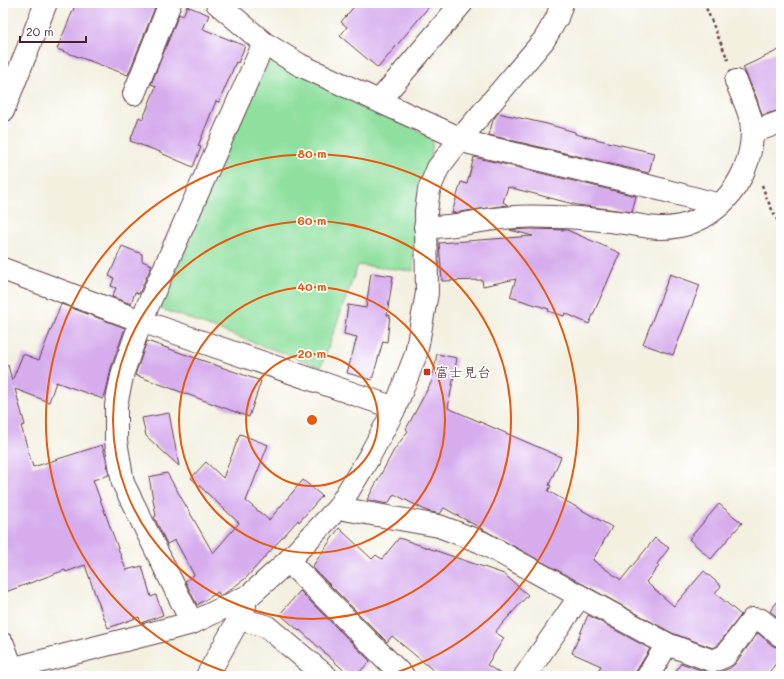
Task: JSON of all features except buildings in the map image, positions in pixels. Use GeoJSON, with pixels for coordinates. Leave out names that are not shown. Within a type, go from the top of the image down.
{"type":"FeatureCollection","features":[{"type":"Feature","properties":{"kind":"street"},"geometry":{"type":"LineString","coordinates":[[3,111],[46,3]]}},
{"type":"Feature","properties":{"kind":"street"},"geometry":{"type":"LineString","coordinates":[[134,94],[170,3]]}},
{"type":"Feature","properties":{"kind":"street"},"geometry":{"type":"LineString","coordinates":[[379,102],[462,3]]}},
{"type":"Feature","properties":{"kind":"street"},"geometry":{"type":"LineString","coordinates":[[3,644],[7,670],[192,623],[250,595],[288,561],[338,508],[369,458],[395,408],[416,354],[426,293],[425,227],[429,190],[438,168],[461,138],[544,40],[557,18],[562,3]]}},
{"type":"Feature","properties":{"kind":"street"},"geometry":{"type":"LineString","coordinates":[[222,5],[264,43],[300,65],[470,143],[644,184],[720,205]]}},
{"type":"Feature","properties":{"kind":"street"},"geometry":{"type":"LineString","coordinates":[[192,623],[123,483],[116,441],[116,405],[124,372],[141,321],[264,43]]}},
{"type":"Feature","properties":{"kind":"street"},"geometry":{"type":"LineString","coordinates":[[425,227],[442,228],[495,219],[555,217],[587,219],[658,228],[677,226],[697,221],[707,216],[732,192],[743,175],[748,163],[752,132],[750,119],[736,81]]}},
{"type":"Feature","properties":{"kind":"street"},"geometry":{"type":"LineString","coordinates":[[752,132],[781,122]]}},
{"type":"Feature","properties":{"kind":"street"},"geometry":{"type":"LineString","coordinates":[[3,269],[141,321],[395,408]]}},
{"type":"Feature","properties":{"kind":"street"},"geometry":{"type":"LineString","coordinates":[[338,508],[439,526],[481,542],[667,644],[713,661],[725,656],[753,619],[761,620],[781,636]]}},
{"type":"Feature","properties":{"kind":"street"},"geometry":{"type":"LineString","coordinates":[[288,561],[403,676]]}},
{"type":"Feature","properties":{"kind":"street"},"geometry":{"type":"LineString","coordinates":[[207,676],[239,619],[250,595]]}},
{"type":"Feature","properties":{"kind":"street"},"geometry":{"type":"LineString","coordinates":[[525,676],[580,596]]}},
{"type":"Feature","properties":{"kind":"street"},"geometry":{"type":"LineString","coordinates":[[239,619],[266,626],[326,676]]}},
{"type":"Feature","properties":{"kind":"street"},"geometry":{"type":"LineString","coordinates":[[648,676],[667,644]]}},
{"type":"Feature","properties":{"kind":"path"},"geometry":{"type":"LineString","coordinates":[[704,3],[736,81]]}},
{"type":"Feature","properties":{"kind":"path"},"geometry":{"type":"LineString","coordinates":[[748,163],[760,178],[767,199],[781,228]]}},
{"type":"Feature","properties":{"kind":"green space"},"geometry":{"type":"Polygon","coordinates":[[[266,59],[283,63],[433,138],[430,167],[419,191],[414,211],[413,271],[358,265],[321,367],[159,308],[266,59]]]}},
{"type":"Feature","properties":{"kind":"place","name":"富士見台"},"geometry":{"type":"Point","coordinates":[427,372]}}]}
